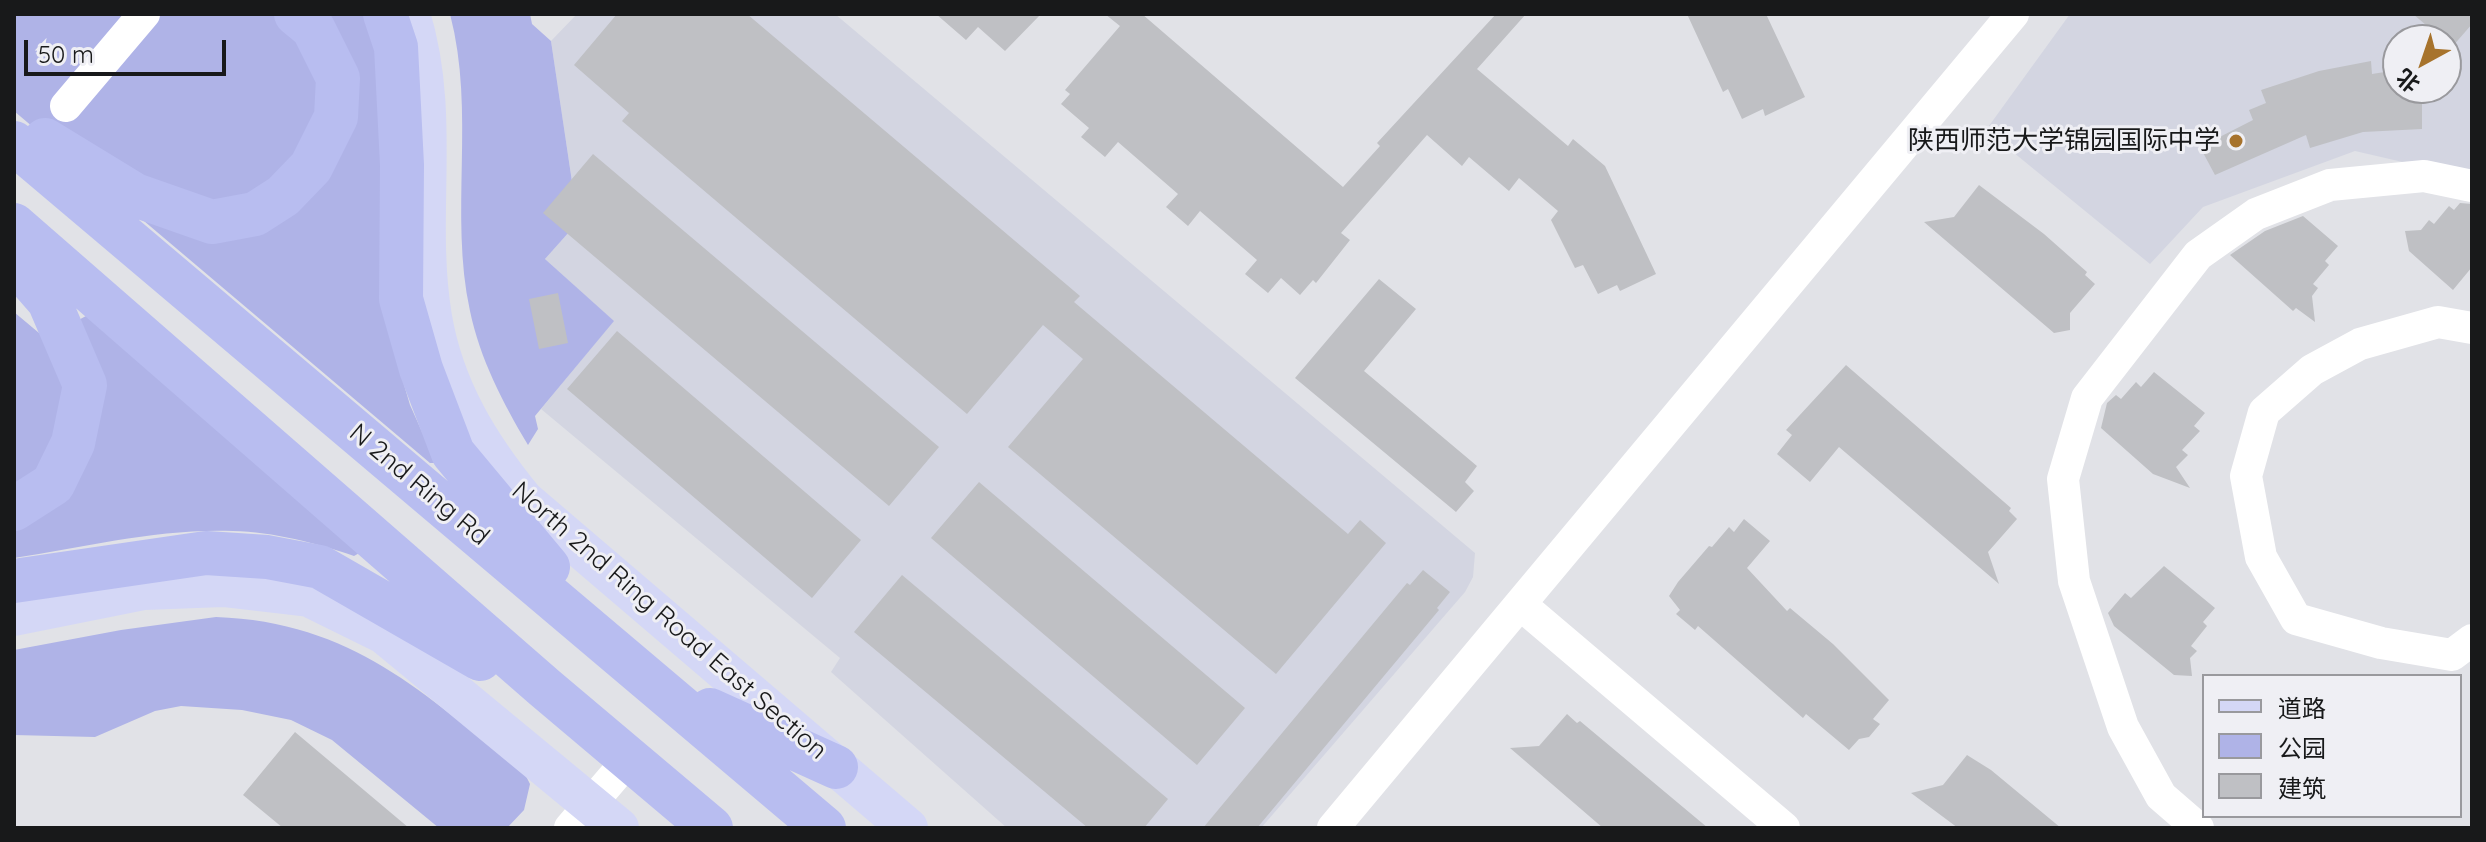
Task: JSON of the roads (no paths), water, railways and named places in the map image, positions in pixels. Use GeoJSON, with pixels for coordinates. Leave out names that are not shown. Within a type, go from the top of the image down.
{"type":"FeatureCollection","features":[{"type":"Feature","properties":{"kind":"highway"},"geometry":{"type":"LineString","coordinates":[[14,122],[135,195],[212,222],[255,214],[283,196],[311,167],[336,117],[338,78],[313,28],[296,14]]}},
{"type":"Feature","properties":{"kind":"highway"},"geometry":{"type":"LineString","coordinates":[[385,14],[396,47],[402,165],[401,299],[421,369],[453,453],[621,656]]}},
{"type":"Feature","properties":{"kind":"highway","name":"N 2nd Ring Rd"},"geometry":{"type":"LineString","coordinates":[[14,143],[824,828]]}},
{"type":"Feature","properties":{"kind":"highway"},"geometry":{"type":"LineString","coordinates":[[14,225],[711,828]]}},
{"type":"Feature","properties":{"kind":"highway"},"geometry":{"type":"LineString","coordinates":[[14,261],[49,301],[85,385],[73,443],[53,484],[14,509]]}},
{"type":"Feature","properties":{"kind":"highway"},"geometry":{"type":"LineString","coordinates":[[14,581],[206,553],[267,557],[320,567],[393,606],[616,748]]}},
{"type":"Feature","properties":{"kind":"highway"},"geometry":{"type":"LineString","coordinates":[[658,686],[836,767]]}},
{"type":"Feature","properties":{"kind":"main road","name":"North 2nd Ring Road East Section"},"geometry":{"type":"LineString","coordinates":[[410,14],[426,80],[432,316],[445,370],[465,418],[493,462],[524,500],[908,828]]}},
{"type":"Feature","properties":{"kind":"main road"},"geometry":{"type":"LineString","coordinates":[[14,616],[144,590],[223,587],[309,597],[384,634],[506,731],[592,821]]}},
{"type":"Feature","properties":{"kind":"street"},"geometry":{"type":"LineString","coordinates":[[66,106],[144,14]]}},
{"type":"Feature","properties":{"kind":"street"},"geometry":{"type":"LineString","coordinates":[[1333,828],[2013,14]]}},
{"type":"Feature","properties":{"kind":"street"},"geometry":{"type":"LineString","coordinates":[[2198,828],[2161,796],[2123,727],[2074,581],[2063,479],[2087,398],[2198,255],[2256,214],[2330,185],[2424,176],[2472,186]]}},
{"type":"Feature","properties":{"kind":"street"},"geometry":{"type":"LineString","coordinates":[[2472,328],[2438,322],[2360,344],[2312,370],[2264,412],[2246,476],[2261,557],[2296,619],[2381,643],[2452,655],[2472,640]]}},
{"type":"Feature","properties":{"kind":"street"},"geometry":{"type":"LineString","coordinates":[[1520,604],[1784,828]]}},
{"type":"Feature","properties":{"kind":"street"},"geometry":{"type":"LineString","coordinates":[[592,821],[616,748]]}},
{"type":"Feature","properties":{"kind":"place","name":"陕西师范大学锦园国际中学"},"geometry":{"type":"Point","coordinates":[2236,141]}}]}
